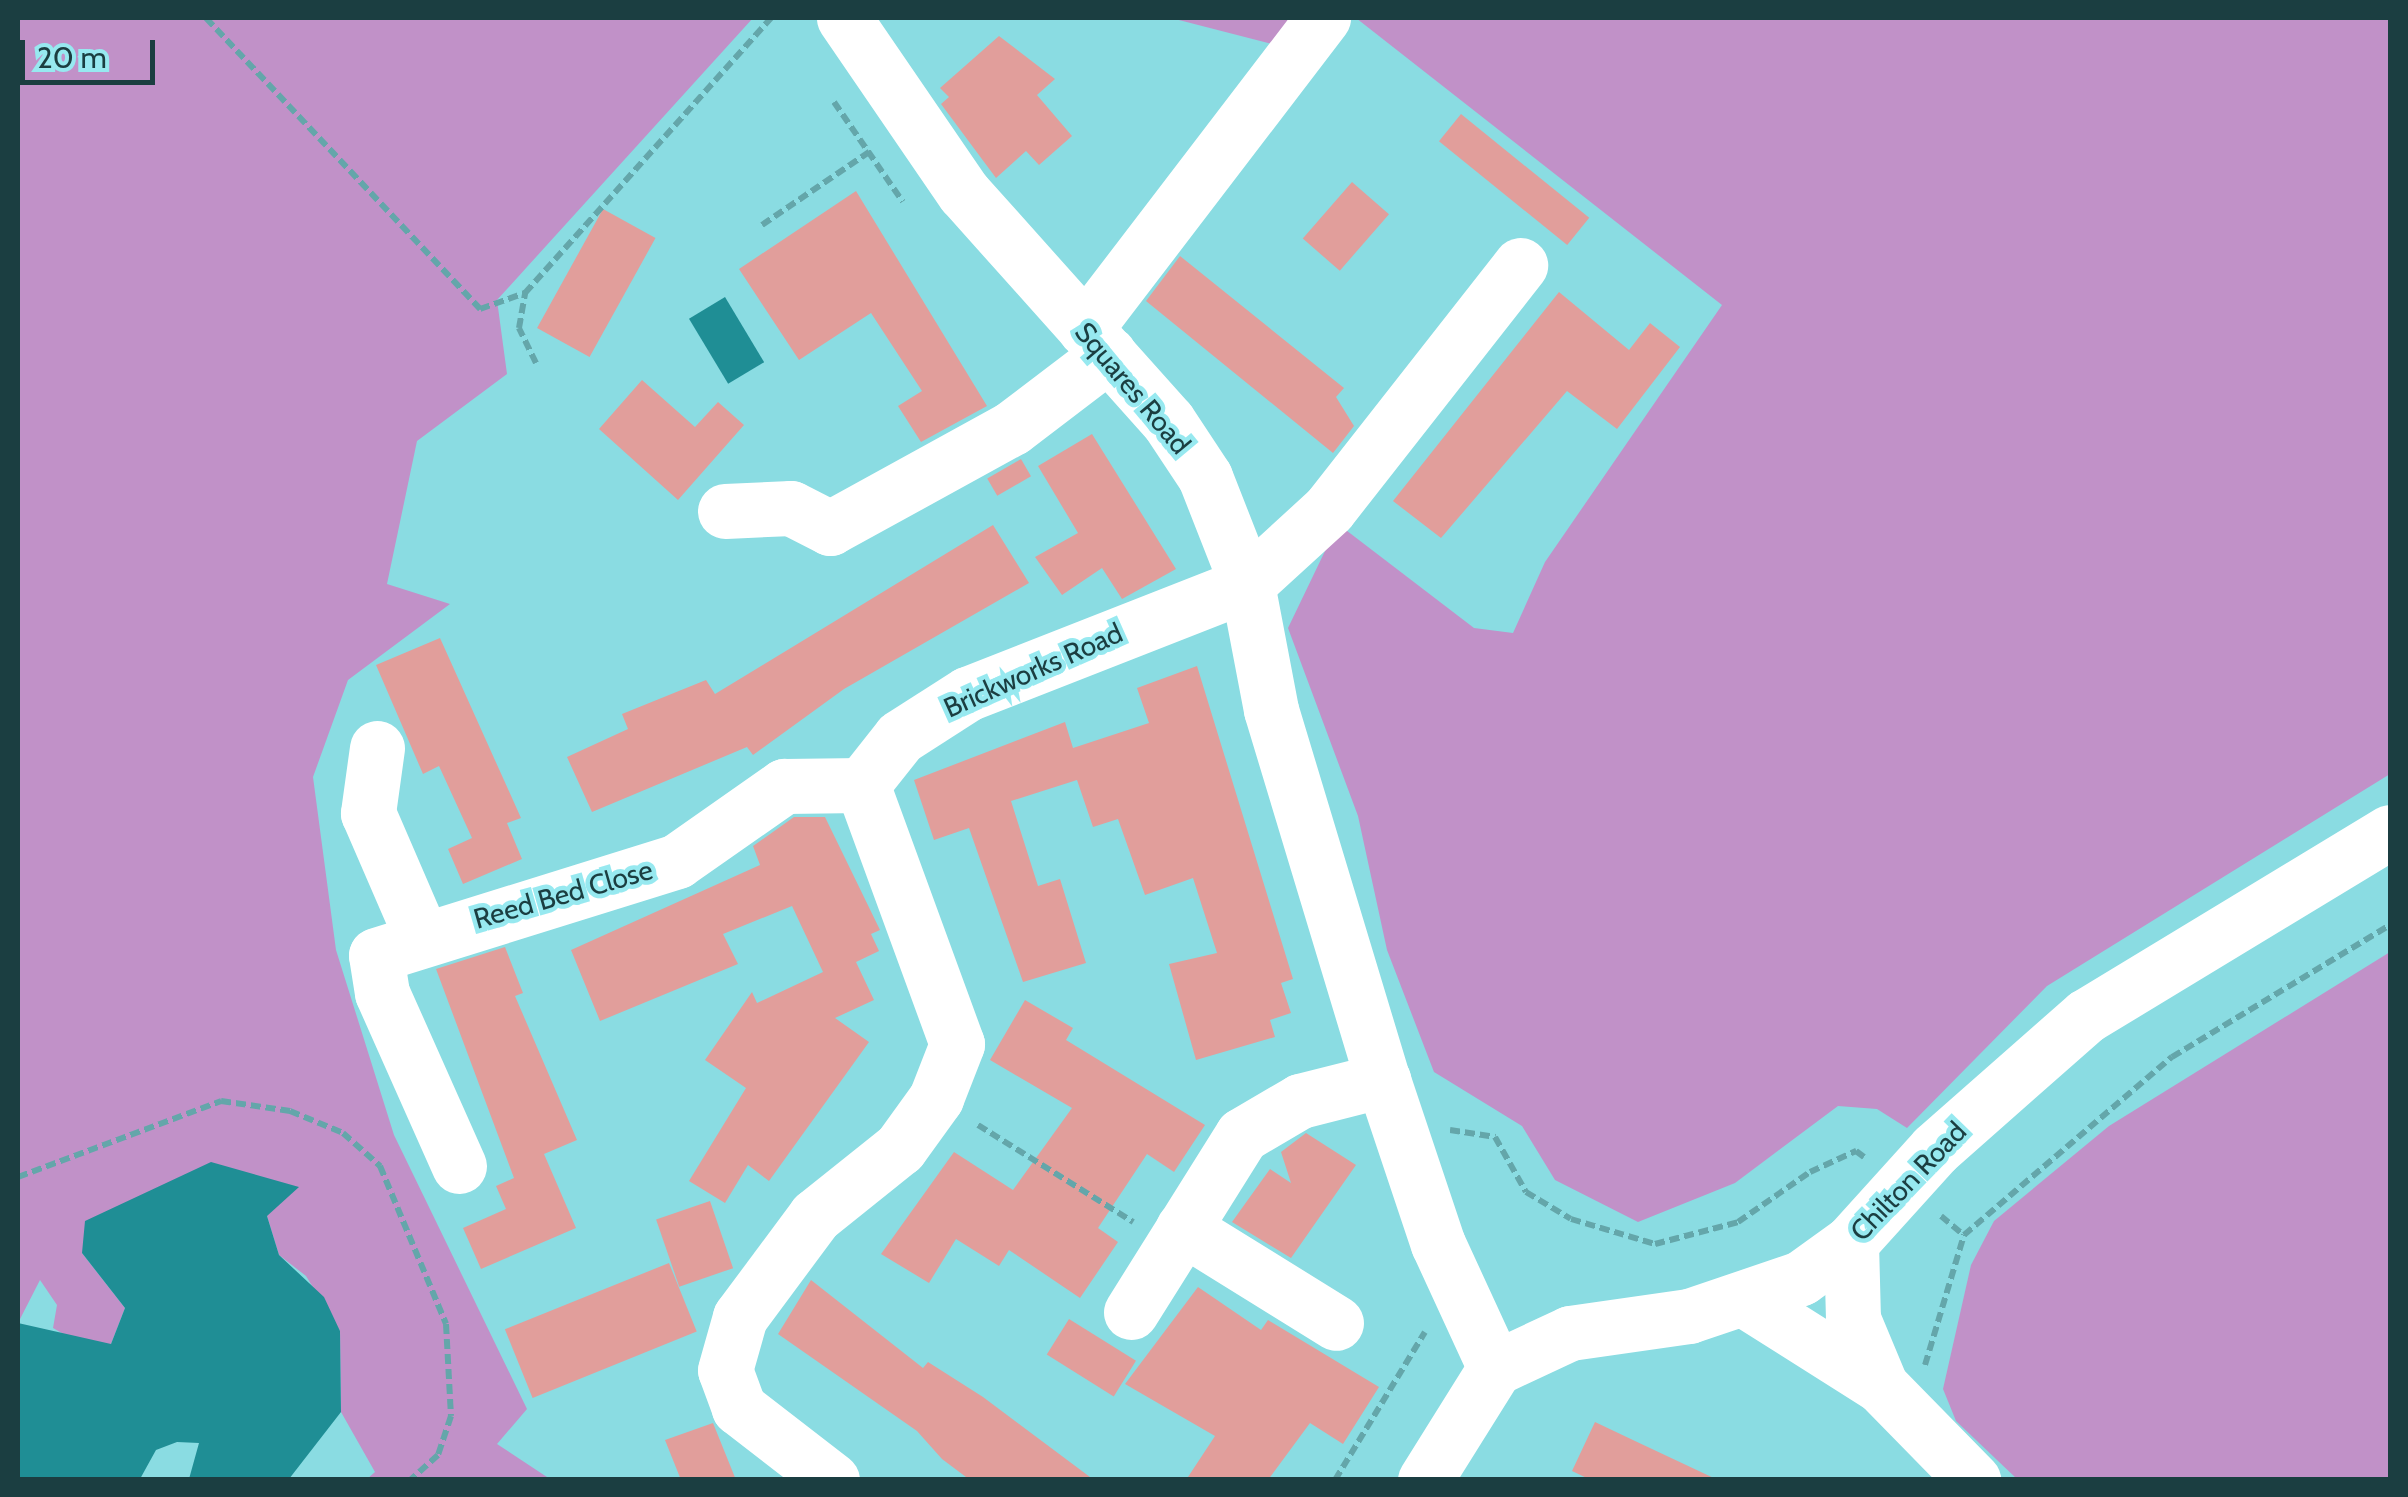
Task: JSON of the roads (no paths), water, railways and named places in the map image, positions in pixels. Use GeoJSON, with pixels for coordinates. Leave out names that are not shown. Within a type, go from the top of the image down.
{"type":"FeatureCollection","features":[{"type":"Feature","properties":{"kind":"street","name":"Squares Road"},"geometry":{"type":"LineString","coordinates":[[844,18],[964,193],[1097,342],[1206,476],[1247,584]]}},
{"type":"Feature","properties":{"kind":"street"},"geometry":{"type":"LineString","coordinates":[[725,512],[791,508],[830,528],[1012,428],[1097,342],[1324,18]]}},
{"type":"Feature","properties":{"kind":"street"},"geometry":{"type":"LineString","coordinates":[[1425,1480],[1494,1368],[1438,1244],[1383,1080],[1271,710],[1247,584],[1329,509],[1520,265]]}},
{"type":"Feature","properties":{"kind":"street","name":"Brickworks Road"},"geometry":{"type":"LineString","coordinates":[[862,785],[900,737],[967,694],[1247,584]]}},
{"type":"Feature","properties":{"kind":"street"},"geometry":{"type":"LineString","coordinates":[[377,748],[368,813],[389,862],[399,946],[382,993],[459,1166]]}},
{"type":"Feature","properties":{"kind":"street"},"geometry":{"type":"LineString","coordinates":[[832,1480],[738,1408],[724,1370],[740,1317],[815,1216],[900,1148],[936,1098],[958,1044],[862,785]]}},
{"type":"Feature","properties":{"kind":"street","name":"Reed Bed Close"},"geometry":{"type":"LineString","coordinates":[[399,946],[677,861],[784,786],[862,785]]}},
{"type":"Feature","properties":{"kind":"street","name":"Chilton Road"},"geometry":{"type":"LineString","coordinates":[[1494,1368],[1570,1333],[1745,1300],[1800,1278],[1851,1242],[1949,1136],[2086,1016],[2390,832]]}},
{"type":"Feature","properties":{"kind":"street"},"geometry":{"type":"LineString","coordinates":[[1130,1312],[1242,1135],[1300,1101],[1383,1080]]}},
{"type":"Feature","properties":{"kind":"street"},"geometry":{"type":"LineString","coordinates":[[1178,1237],[1336,1323]]}},
{"type":"Feature","properties":{"kind":"street"},"geometry":{"type":"LineString","coordinates":[[1851,1242],[1853,1319],[1893,1396]]}},
{"type":"Feature","properties":{"kind":"street"},"geometry":{"type":"LineString","coordinates":[[1745,1300],[1893,1396],[1973,1480]]}},
{"type":"Feature","properties":{"kind":"water"},"geometry":{"type":"Polygon","coordinates":[[[725,297],[764,362],[728,384],[689,319],[725,297]]]}},
{"type":"Feature","properties":{"kind":"water"},"geometry":{"type":"Polygon","coordinates":[[[211,1162],[299,1187],[267,1216],[279,1255],[324,1297],[340,1331],[341,1412],[289,1479],[189,1479],[199,1443],[177,1442],[156,1450],[140,1479],[18,1479],[18,1323],[111,1344],[125,1308],[82,1253],[85,1221],[211,1162]]]}}]}
